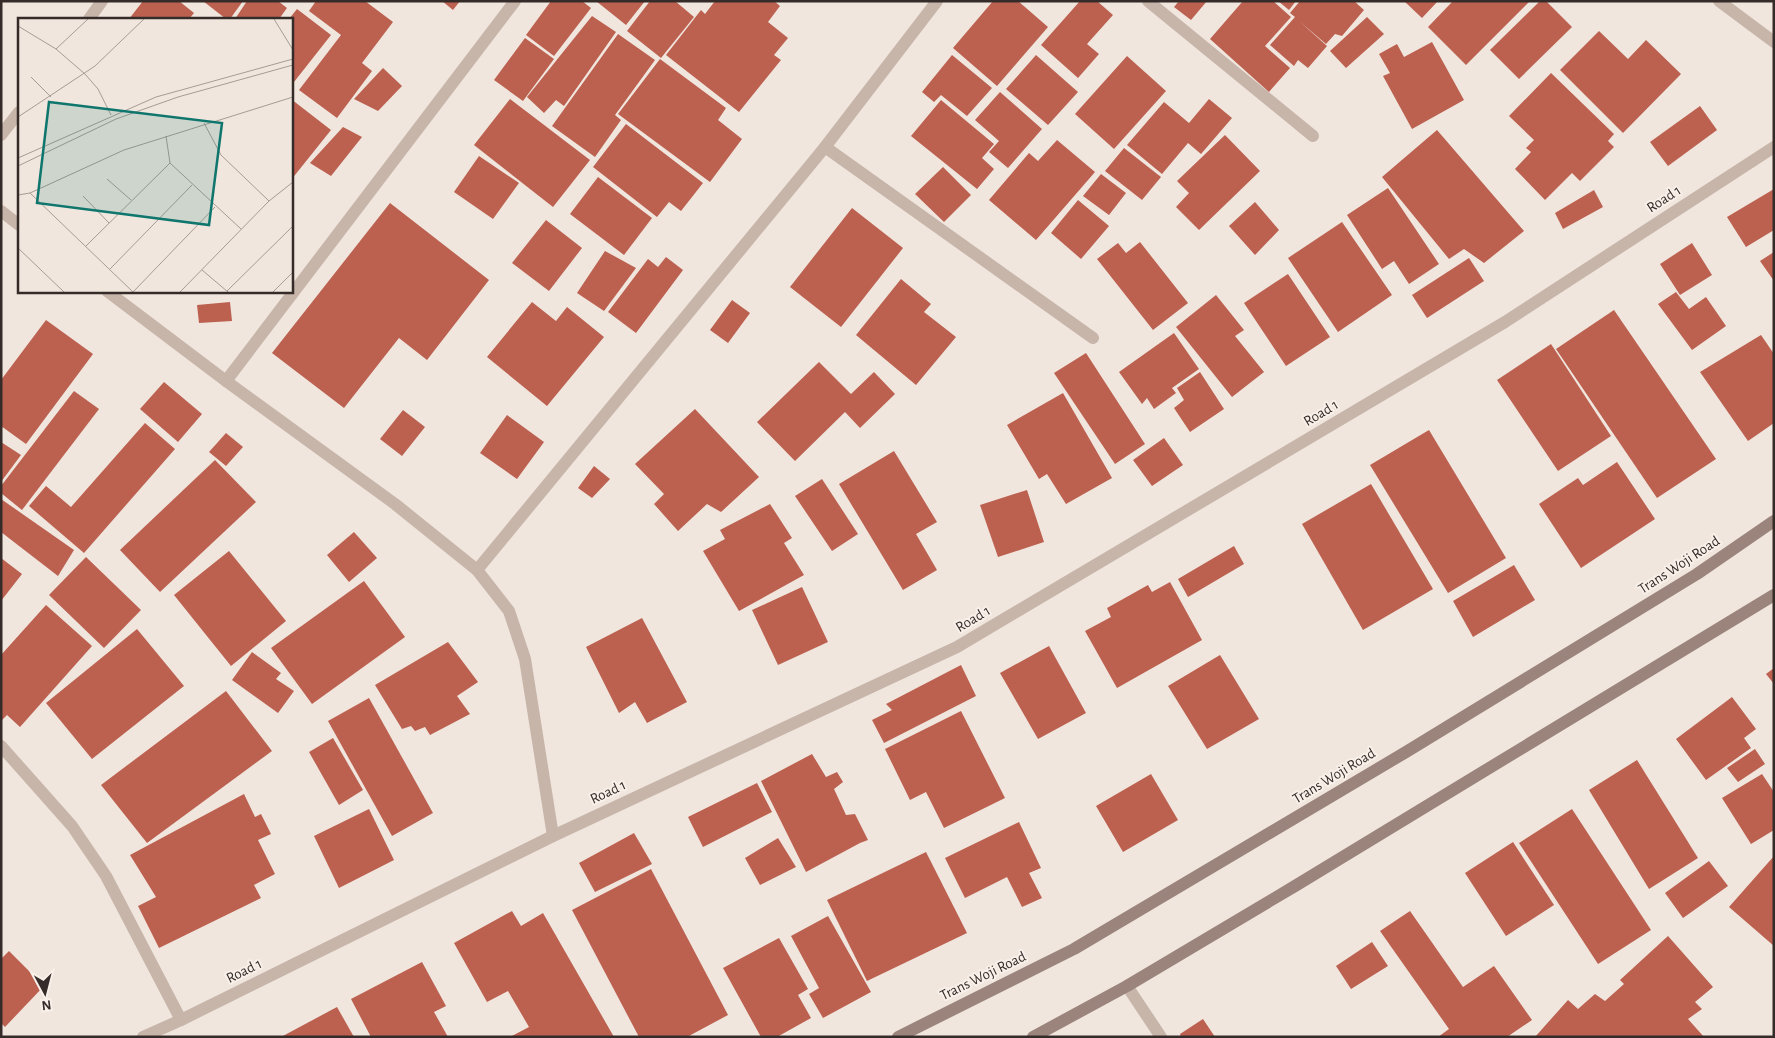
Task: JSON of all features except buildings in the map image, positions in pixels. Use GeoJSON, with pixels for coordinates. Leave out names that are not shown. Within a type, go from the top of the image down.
{"type":"FeatureCollection","features":[{"type":"Feature","properties":{"kind":"main road","name":"Trans Woji Road"},"geometry":{"type":"LineString","coordinates":[[898,1037],[1074,949],[1398,757],[1688,579],[1774,521]]}},
{"type":"Feature","properties":{"kind":"main road"},"geometry":{"type":"LineString","coordinates":[[1033,1037],[1127,986],[1381,835],[1774,595]]}},
{"type":"Feature","properties":{"kind":"street"},"geometry":{"type":"LineString","coordinates":[[89,18],[102,1]]}},
{"type":"Feature","properties":{"kind":"street"},"geometry":{"type":"LineString","coordinates":[[226,381],[515,1]]}},
{"type":"Feature","properties":{"kind":"street"},"geometry":{"type":"LineString","coordinates":[[478,570],[825,148],[937,1]]}},
{"type":"Feature","properties":{"kind":"street"},"geometry":{"type":"LineString","coordinates":[[1148,1],[1313,136]]}},
{"type":"Feature","properties":{"kind":"street"},"geometry":{"type":"LineString","coordinates":[[1719,1],[1774,42]]}},
{"type":"Feature","properties":{"kind":"street"},"geometry":{"type":"LineString","coordinates":[[1,135],[18,113]]}},
{"type":"Feature","properties":{"kind":"street","name":"Road 1"},"geometry":{"type":"LineString","coordinates":[[143,1037],[553,836],[957,647],[1506,322],[1774,147]]}},
{"type":"Feature","properties":{"kind":"street"},"geometry":{"type":"LineString","coordinates":[[825,148],[1093,338]]}},
{"type":"Feature","properties":{"kind":"street"},"geometry":{"type":"LineString","coordinates":[[1,211],[18,224]]}},
{"type":"Feature","properties":{"kind":"street"},"geometry":{"type":"LineString","coordinates":[[108,292],[226,381],[395,504],[478,570],[509,611],[525,659],[553,836]]}},
{"type":"Feature","properties":{"kind":"street"},"geometry":{"type":"LineString","coordinates":[[1,746],[72,826],[106,876],[181,1020]]}},
{"type":"Feature","properties":{"kind":"street"},"geometry":{"type":"LineString","coordinates":[[1127,986],[1161,1037]]}}]}
